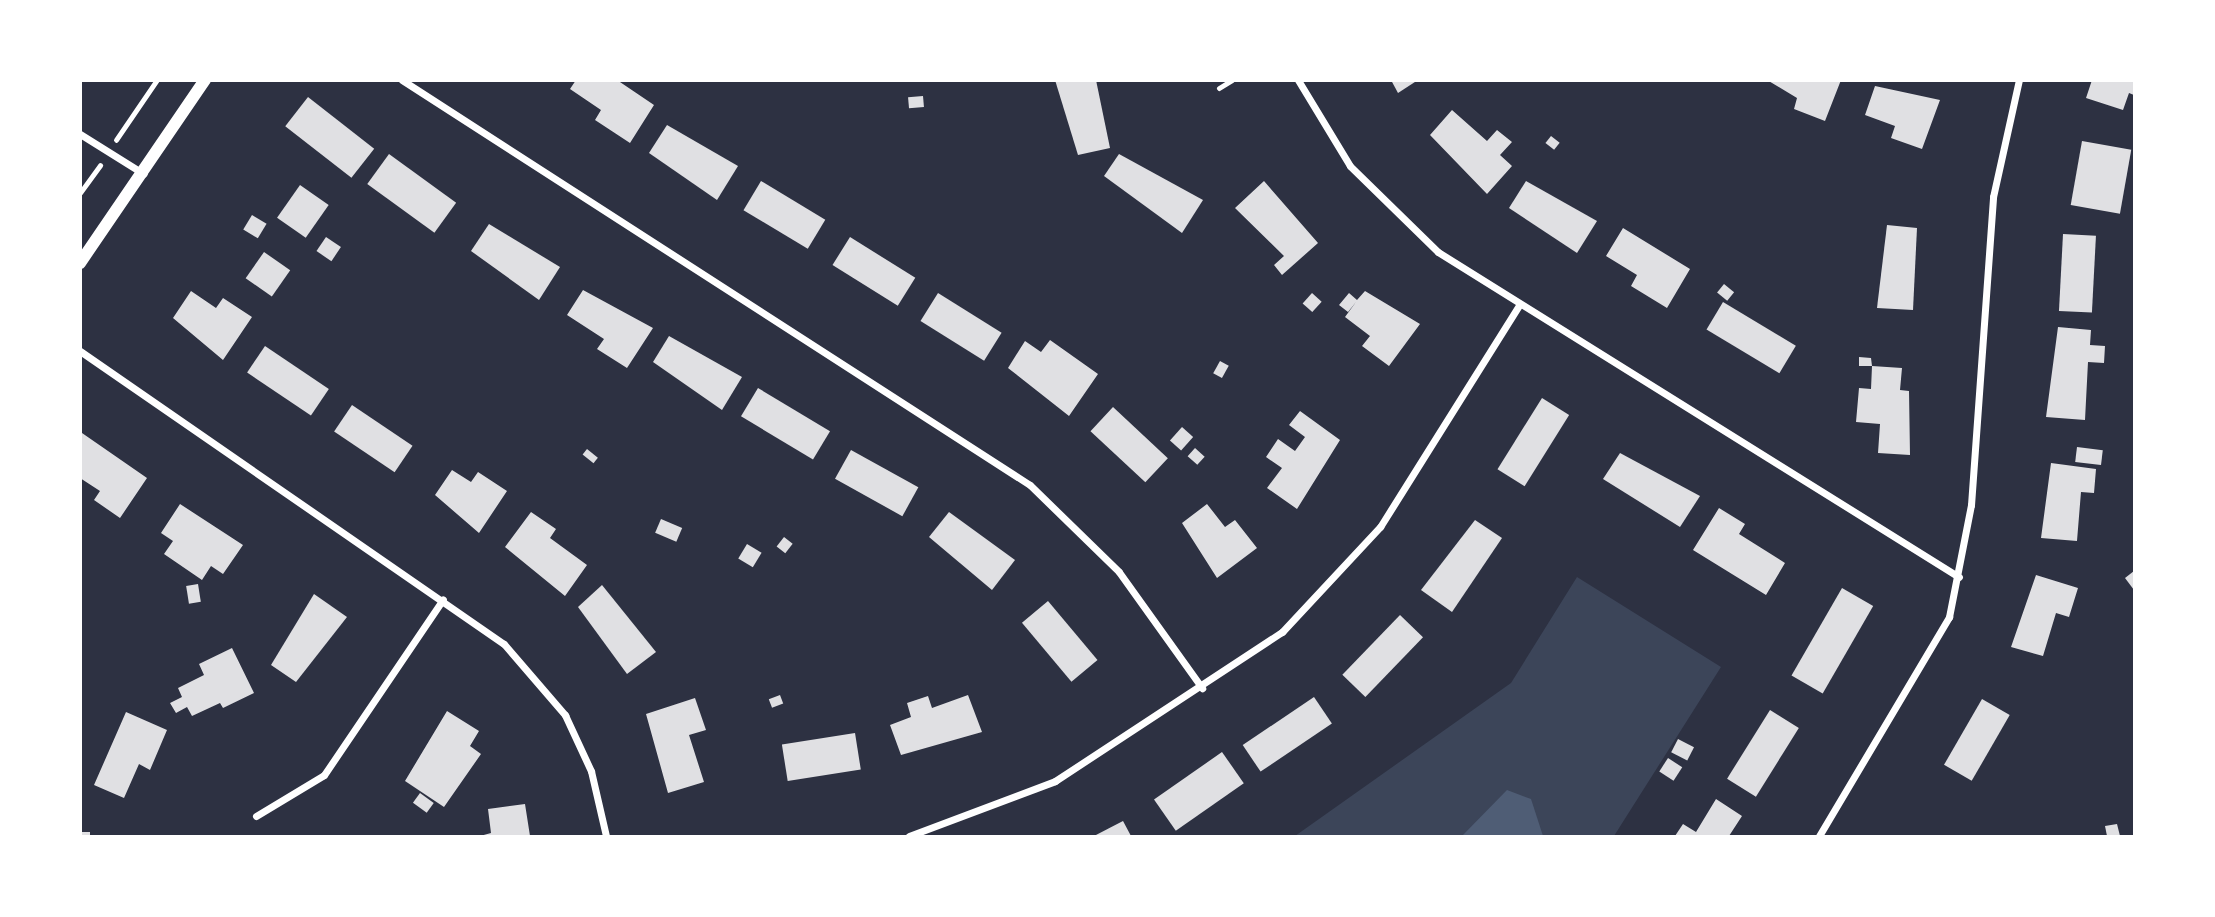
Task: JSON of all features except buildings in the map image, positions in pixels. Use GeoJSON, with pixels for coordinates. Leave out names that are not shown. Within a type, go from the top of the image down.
{"type":"FeatureCollection","features":[{"type":"Feature","properties":{"kind":"street"},"geometry":{"type":"LineString","coordinates":[[80,263],[144,174],[205,80]]}},
{"type":"Feature","properties":{"kind":"street"},"geometry":{"type":"LineString","coordinates":[[402,80],[1014,473],[1098,547],[1202,688]]}},
{"type":"Feature","properties":{"kind":"street"},"geometry":{"type":"LineString","coordinates":[[1298,80],[1350,166],[1391,213],[1520,304],[1959,577]]}},
{"type":"Feature","properties":{"kind":"street"},"geometry":{"type":"LineString","coordinates":[[1819,836],[1924,665],[1949,617],[1959,577],[1971,505],[1993,197],[2019,80]]}},
{"type":"Feature","properties":{"kind":"street"},"geometry":{"type":"LineString","coordinates":[[80,134],[144,174]]}},
{"type":"Feature","properties":{"kind":"street"},"geometry":{"type":"LineString","coordinates":[[909,836],[1035,792],[1202,688],[1282,632],[1362,552],[1520,304]]}},
{"type":"Feature","properties":{"kind":"street"},"geometry":{"type":"LineString","coordinates":[[80,351],[443,599],[526,666],[565,715],[591,771],[606,836]]}},
{"type":"Feature","properties":{"kind":"street"},"geometry":{"type":"LineString","coordinates":[[256,816],[324,775],[443,599]]}},
{"type":"Feature","properties":{"kind":"lane"},"geometry":{"type":"LineString","coordinates":[[1219,88],[1232,80]]}},
{"type":"Feature","properties":{"kind":"shaded area"},"geometry":{"type":"Polygon","coordinates":[[[1577,577],[1721,667],[1614,836],[1295,836],[1511,683],[1577,577]]]}},
{"type":"Feature","properties":{"kind":"shaded area"},"geometry":{"type":"Polygon","coordinates":[[[1507,790],[1531,799],[1543,836],[1462,836],[1507,790]]]}}]}
